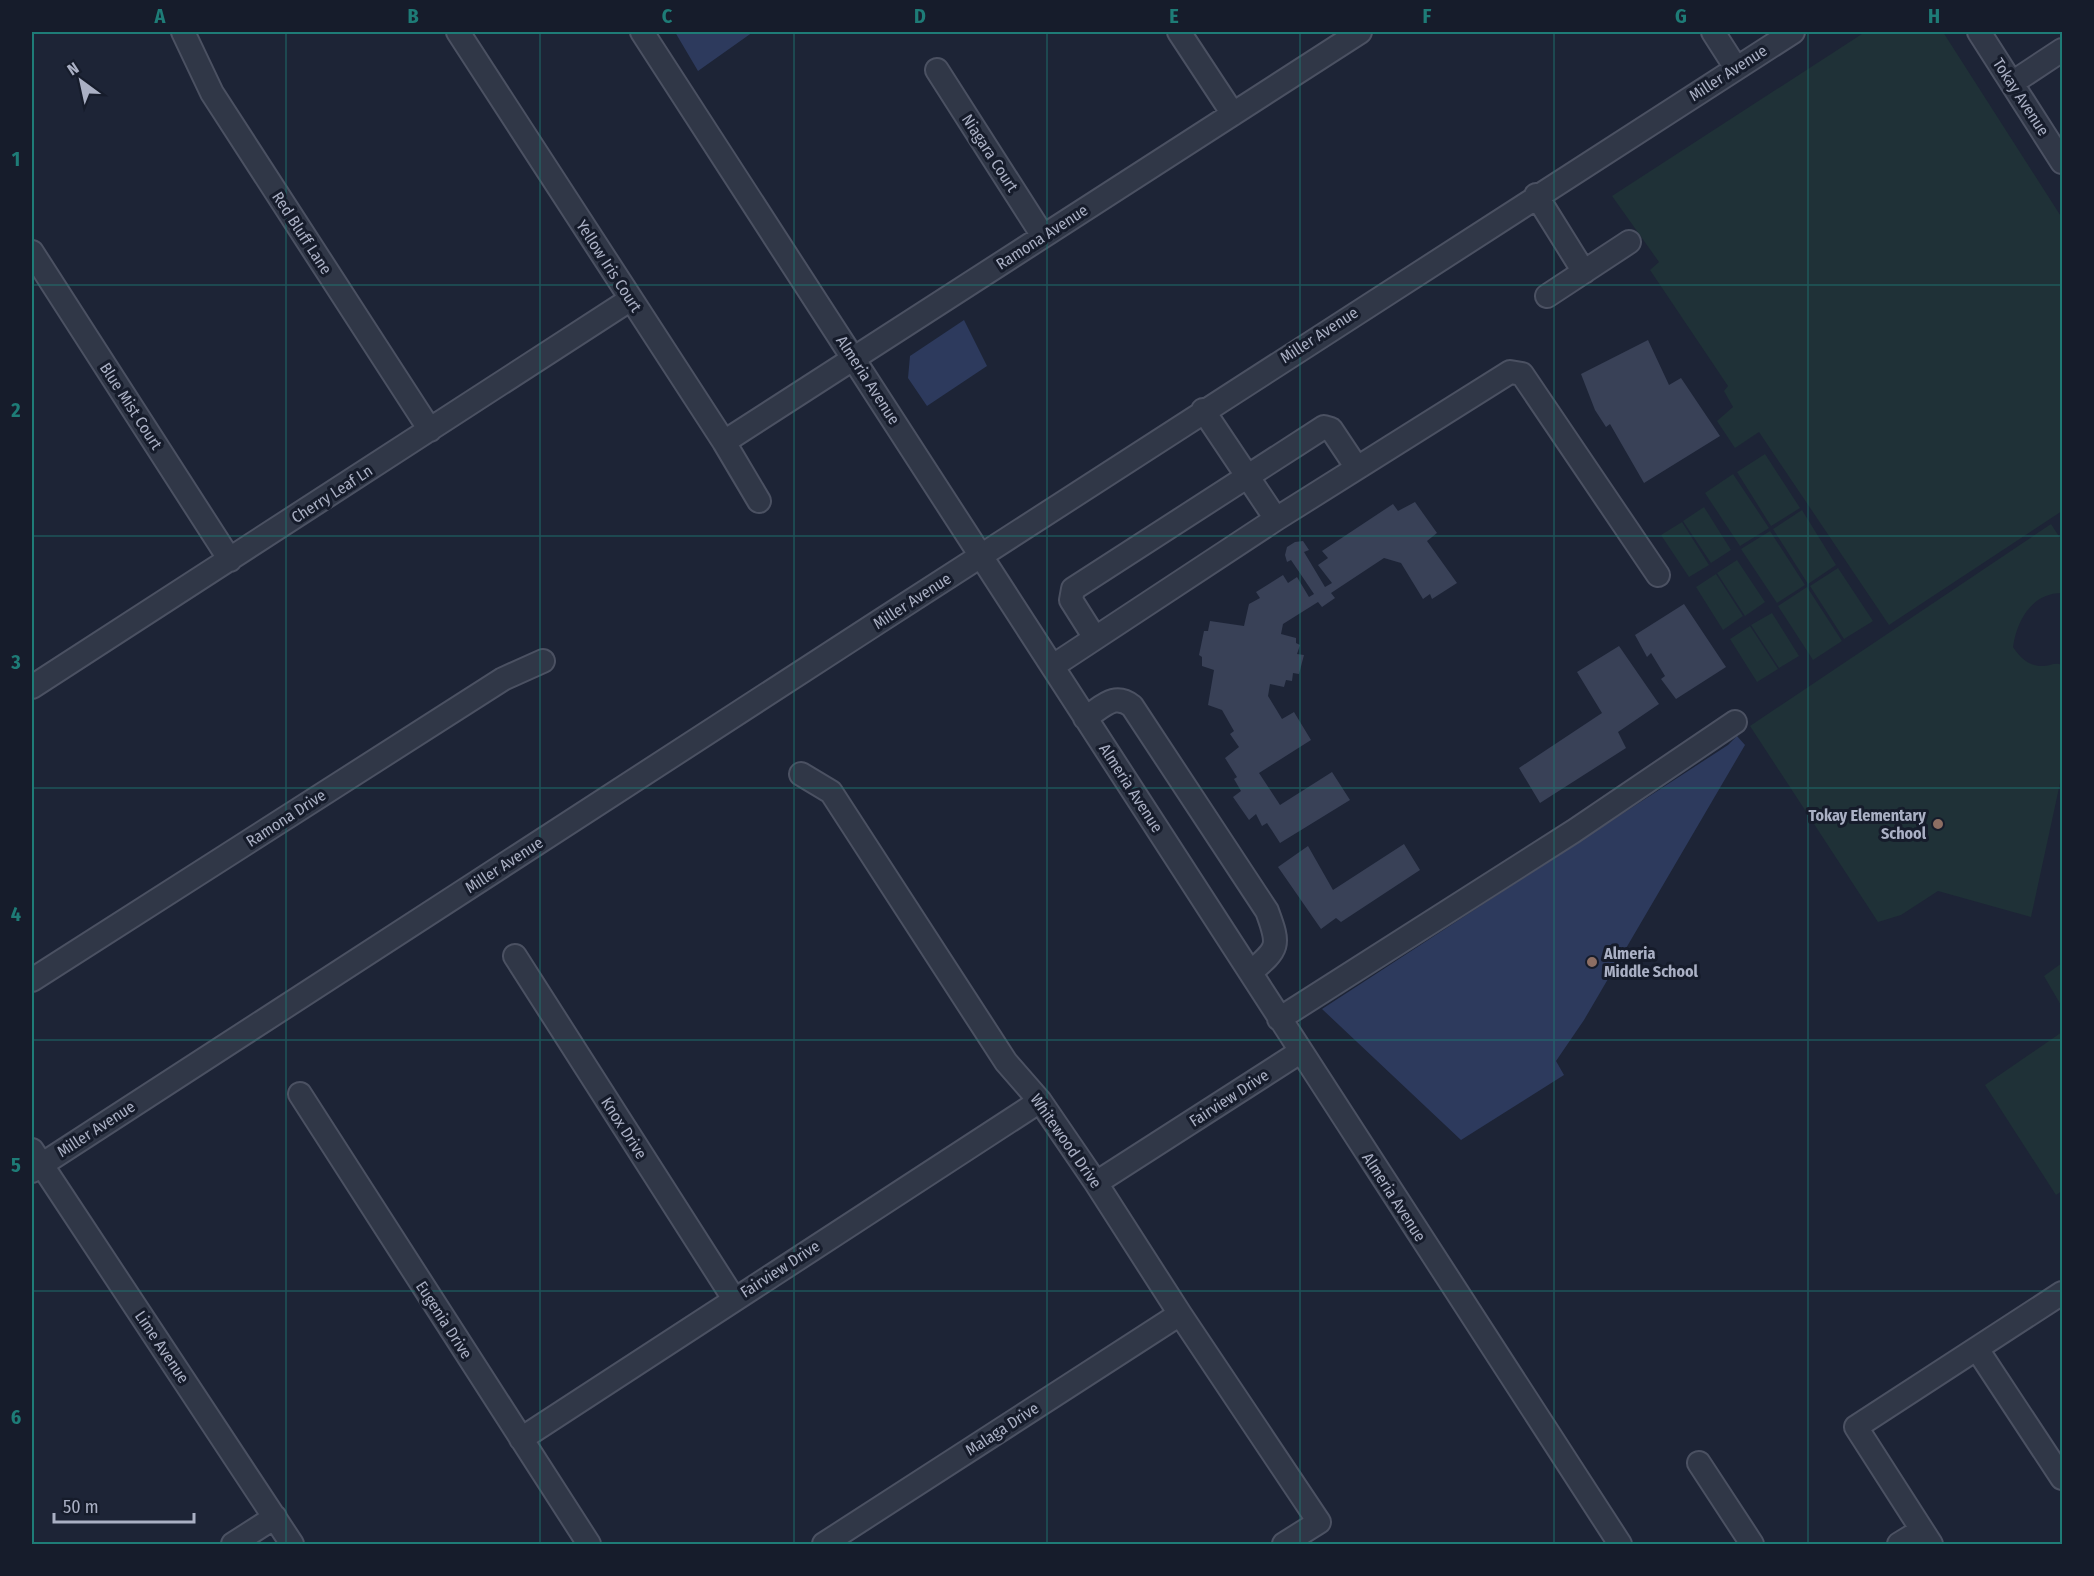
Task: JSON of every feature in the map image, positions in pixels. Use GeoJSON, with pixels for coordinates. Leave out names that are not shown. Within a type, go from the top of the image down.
{"type":"FeatureCollection","features":[{"type":"Feature","properties":{"kind":"street","name":"Red Bluff Lane"},"geometry":{"type":"LineString","coordinates":[[183,32],[212,93],[430,430]]}},
{"type":"Feature","properties":{"kind":"street","name":"Yellow Iris Court"},"geometry":{"type":"LineString","coordinates":[[458,32],[724,442],[759,501]]}},
{"type":"Feature","properties":{"kind":"street","name":"Almeria Avenue"},"geometry":{"type":"LineString","coordinates":[[642,32],[1620,1545]]}},
{"type":"Feature","properties":{"kind":"street"},"geometry":{"type":"LineString","coordinates":[[1179,32],[1233,114]]}},
{"type":"Feature","properties":{"kind":"street","name":"Ramona Avenue"},"geometry":{"type":"LineString","coordinates":[[724,442],[855,360],[1360,32]]}},
{"type":"Feature","properties":{"kind":"street"},"geometry":{"type":"LineString","coordinates":[[1713,32],[1736,68]]}},
{"type":"Feature","properties":{"kind":"street","name":"Miller Avenue"},"geometry":{"type":"LineString","coordinates":[[34,1162],[981,556],[1536,195],[1793,32]]}},
{"type":"Feature","properties":{"kind":"street","name":"Tokay Avenue"},"geometry":{"type":"LineString","coordinates":[[1979,32],[2062,162]]}},
{"type":"Feature","properties":{"kind":"street"},"geometry":{"type":"LineString","coordinates":[[2012,83],[2062,50]]}},
{"type":"Feature","properties":{"kind":"street","name":"Niagara Court"},"geometry":{"type":"LineString","coordinates":[[937,70],[1043,236]]}},
{"type":"Feature","properties":{"kind":"street"},"geometry":{"type":"LineString","coordinates":[[1536,195],[1584,272]]}},
{"type":"Feature","properties":{"kind":"street"},"geometry":{"type":"LineString","coordinates":[[1547,296],[1629,242]]}},
{"type":"Feature","properties":{"kind":"street","name":"Blue Mist Court"},"geometry":{"type":"LineString","coordinates":[[32,252],[230,560]]}},
{"type":"Feature","properties":{"kind":"street","name":"Cherry Leaf Ln"},"geometry":{"type":"LineString","coordinates":[[32,687],[631,299]]}},
{"type":"Feature","properties":{"kind":"street"},"geometry":{"type":"LineString","coordinates":[[1053,666],[1276,519],[1510,372],[1522,374],[1658,575]]}},
{"type":"Feature","properties":{"kind":"street"},"geometry":{"type":"LineString","coordinates":[[1203,410],[1276,519]]}},
{"type":"Feature","properties":{"kind":"street"},"geometry":{"type":"LineString","coordinates":[[1095,638],[1071,600],[1073,589],[1324,427],[1331,429],[1357,468]]}},
{"type":"Feature","properties":{"kind":"street","name":"Ramona Drive"},"geometry":{"type":"LineString","coordinates":[[32,980],[503,679],[543,661]]}},
{"type":"Feature","properties":{"kind":"street"},"geometry":{"type":"LineString","coordinates":[[1085,718],[1116,699],[1123,699],[1132,706],[1267,911],[1276,936],[1275,946],[1269,956],[1251,972]]}},
{"type":"Feature","properties":{"kind":"street"},"geometry":{"type":"LineString","coordinates":[[1279,1019],[1574,831],[1735,722]]}},
{"type":"Feature","properties":{"kind":"street","name":"Whitewood Drive"},"geometry":{"type":"LineString","coordinates":[[801,774],[831,792],[1006,1062],[1040,1101],[1096,1183],[1318,1522],[1284,1545]]}},
{"type":"Feature","properties":{"kind":"street","name":"Knox Drive"},"geometry":{"type":"LineString","coordinates":[[515,956],[734,1299]]}},
{"type":"Feature","properties":{"kind":"street","name":"Fairview Drive"},"geometry":{"type":"LineString","coordinates":[[1096,1183],[1300,1052]]}},
{"type":"Feature","properties":{"kind":"street","name":"Eugenia Drive"},"geometry":{"type":"LineString","coordinates":[[300,1094],[590,1545]]}},
{"type":"Feature","properties":{"kind":"street","name":"Fairview Drive"},"geometry":{"type":"LineString","coordinates":[[521,1439],[1040,1101]]}},
{"type":"Feature","properties":{"kind":"street","name":"Lime Avenue"},"geometry":{"type":"LineString","coordinates":[[34,1162],[292,1545]]}},
{"type":"Feature","properties":{"kind":"street"},"geometry":{"type":"LineString","coordinates":[[1899,1545],[1927,1537],[1856,1427],[2062,1293]]}},
{"type":"Feature","properties":{"kind":"street","name":"Malaga Drive"},"geometry":{"type":"LineString","coordinates":[[824,1545],[1180,1314]]}},
{"type":"Feature","properties":{"kind":"street"},"geometry":{"type":"LineString","coordinates":[[1977,1348],[2062,1478]]}},
{"type":"Feature","properties":{"kind":"street"},"geometry":{"type":"LineString","coordinates":[[1699,1463],[1752,1545]]}},
{"type":"Feature","properties":{"kind":"street"},"geometry":{"type":"LineString","coordinates":[[233,1545],[275,1517]]}},
{"type":"Feature","properties":{"kind":"shaded area"},"geometry":{"type":"Polygon","coordinates":[[[1865,32],[1943,32],[2062,218],[2062,511],[1889,625],[1759,432],[1735,448],[1717,421],[1733,407],[1724,391],[1728,386],[1650,270],[1659,262],[1612,196],[1865,32]]]}},
{"type":"Feature","properties":{"kind":"shaded area"},"geometry":{"type":"Polygon","coordinates":[[[1765,454],[1800,508],[1771,526],[1737,472],[1765,454]]]}},
{"type":"Feature","properties":{"kind":"shaded area"},"geometry":{"type":"Polygon","coordinates":[[[1733,474],[1769,528],[1740,546],[1705,493],[1733,474]]]}},
{"type":"Feature","properties":{"kind":"shaded area"},"geometry":{"type":"Polygon","coordinates":[[[1704,507],[1731,550],[1711,563],[1683,521],[1704,507]]]}},
{"type":"Feature","properties":{"kind":"shaded area"},"geometry":{"type":"Polygon","coordinates":[[[1802,510],[1836,565],[1808,584],[1773,529],[1802,510]]]}},
{"type":"Feature","properties":{"kind":"shaded area"},"geometry":{"type":"Polygon","coordinates":[[[1682,522],[1709,565],[1689,577],[1661,535],[1682,522]]]}},
{"type":"Feature","properties":{"kind":"shaded area","name":"Tokay Elementary School"},"geometry":{"type":"Polygon","coordinates":[[[2051,524],[2062,541],[2062,593],[2051,594],[2034,603],[2022,618],[2013,647],[2022,658],[2034,665],[2062,665],[2062,774],[2031,917],[1938,891],[1901,915],[1878,922],[1750,726],[2051,524]]]}},
{"type":"Feature","properties":{"kind":"shaded area"},"geometry":{"type":"Polygon","coordinates":[[[1770,531],[1805,585],[1777,603],[1741,549],[1770,531]]]}},
{"type":"Feature","properties":{"kind":"shaded area"},"geometry":{"type":"Polygon","coordinates":[[[1737,560],[1765,602],[1745,616],[1717,573],[1737,560]]]}},
{"type":"Feature","properties":{"kind":"shaded area"},"geometry":{"type":"Polygon","coordinates":[[[1838,568],[1873,621],[1844,639],[1810,586],[1838,568]]]}},
{"type":"Feature","properties":{"kind":"shaded area"},"geometry":{"type":"Polygon","coordinates":[[[1716,574],[1743,616],[1723,630],[1696,587],[1716,574]]]}},
{"type":"Feature","properties":{"kind":"shaded area"},"geometry":{"type":"Polygon","coordinates":[[[1807,587],[1842,641],[1813,660],[1778,606],[1807,587]]]}},
{"type":"Feature","properties":{"kind":"shaded area"},"geometry":{"type":"Polygon","coordinates":[[[1772,613],[1799,656],[1779,668],[1751,625],[1772,613]]]}},
{"type":"Feature","properties":{"kind":"shaded area"},"geometry":{"type":"Polygon","coordinates":[[[1750,626],[1778,669],[1757,682],[1730,639],[1750,626]]]}},
{"type":"Feature","properties":{"kind":"shaded area"},"geometry":{"type":"Polygon","coordinates":[[[2062,963],[2062,1007],[2044,976],[2062,963]]]}},
{"type":"Feature","properties":{"kind":"shaded area"},"geometry":{"type":"Polygon","coordinates":[[[2062,1032],[2062,1191],[2056,1195],[1985,1085],[2062,1032]]]}},
{"type":"Feature","properties":{"kind":"water"},"geometry":{"type":"Polygon","coordinates":[[[675,32],[753,32],[698,71],[675,32]]]}},
{"type":"Feature","properties":{"kind":"water"},"geometry":{"type":"Polygon","coordinates":[[[964,320],[987,366],[927,406],[908,378],[910,356],[964,320]]]}},
{"type":"Feature","properties":{"kind":"water"},"geometry":{"type":"Polygon","coordinates":[[[1737,736],[1745,745],[1584,1020],[1556,1061],[1564,1075],[1461,1140],[1322,1009],[1728,745],[1737,736]]]}},
{"type":"Feature","properties":{"kind":"building"},"geometry":{"type":"Polygon","coordinates":[[[1648,340],[1669,385],[1681,378],[1720,436],[1644,483],[1610,424],[1606,427],[1595,410],[1581,374],[1648,340]]]}},
{"type":"Feature","properties":{"kind":"building"},"geometry":{"type":"Polygon","coordinates":[[[1415,502],[1437,533],[1427,541],[1457,583],[1432,599],[1430,594],[1423,599],[1401,563],[1384,558],[1331,593],[1335,598],[1322,607],[1318,602],[1283,624],[1281,634],[1296,638],[1296,643],[1300,645],[1297,654],[1304,655],[1299,674],[1293,673],[1292,681],[1286,680],[1284,687],[1270,684],[1268,696],[1282,719],[1294,712],[1311,740],[1259,773],[1280,805],[1332,772],[1350,800],[1280,843],[1267,823],[1262,826],[1256,814],[1249,820],[1233,797],[1241,791],[1234,779],[1237,777],[1225,758],[1239,747],[1230,734],[1234,731],[1222,710],[1208,705],[1214,670],[1202,666],[1202,657],[1199,655],[1204,631],[1208,631],[1210,621],[1244,626],[1249,604],[1260,598],[1256,592],[1283,575],[1288,583],[1297,577],[1309,597],[1314,594],[1291,560],[1287,562],[1285,555],[1287,547],[1295,542],[1303,541],[1309,550],[1304,552],[1325,587],[1332,583],[1318,565],[1328,558],[1322,551],[1393,504],[1398,511],[1415,502]]]}},
{"type":"Feature","properties":{"kind":"building"},"geometry":{"type":"Polygon","coordinates":[[[1684,604],[1726,667],[1676,699],[1661,679],[1665,676],[1651,653],[1647,657],[1635,635],[1684,604]]]}},
{"type":"Feature","properties":{"kind":"building"},"geometry":{"type":"Polygon","coordinates":[[[1619,646],[1659,704],[1618,732],[1626,748],[1540,803],[1519,768],[1602,713],[1577,672],[1619,646]]]}},
{"type":"Feature","properties":{"kind":"building"},"geometry":{"type":"Polygon","coordinates":[[[1404,844],[1420,870],[1341,922],[1336,918],[1321,929],[1278,867],[1308,846],[1333,890],[1404,844]]]}},
{"type":"Feature","properties":{"kind":"place","name":"Tokay Elementary School"},"geometry":{"type":"Point","coordinates":[1938,824]}},
{"type":"Feature","properties":{"kind":"place","name":"Almeria Middle School"},"geometry":{"type":"Point","coordinates":[1592,962]}}]}
